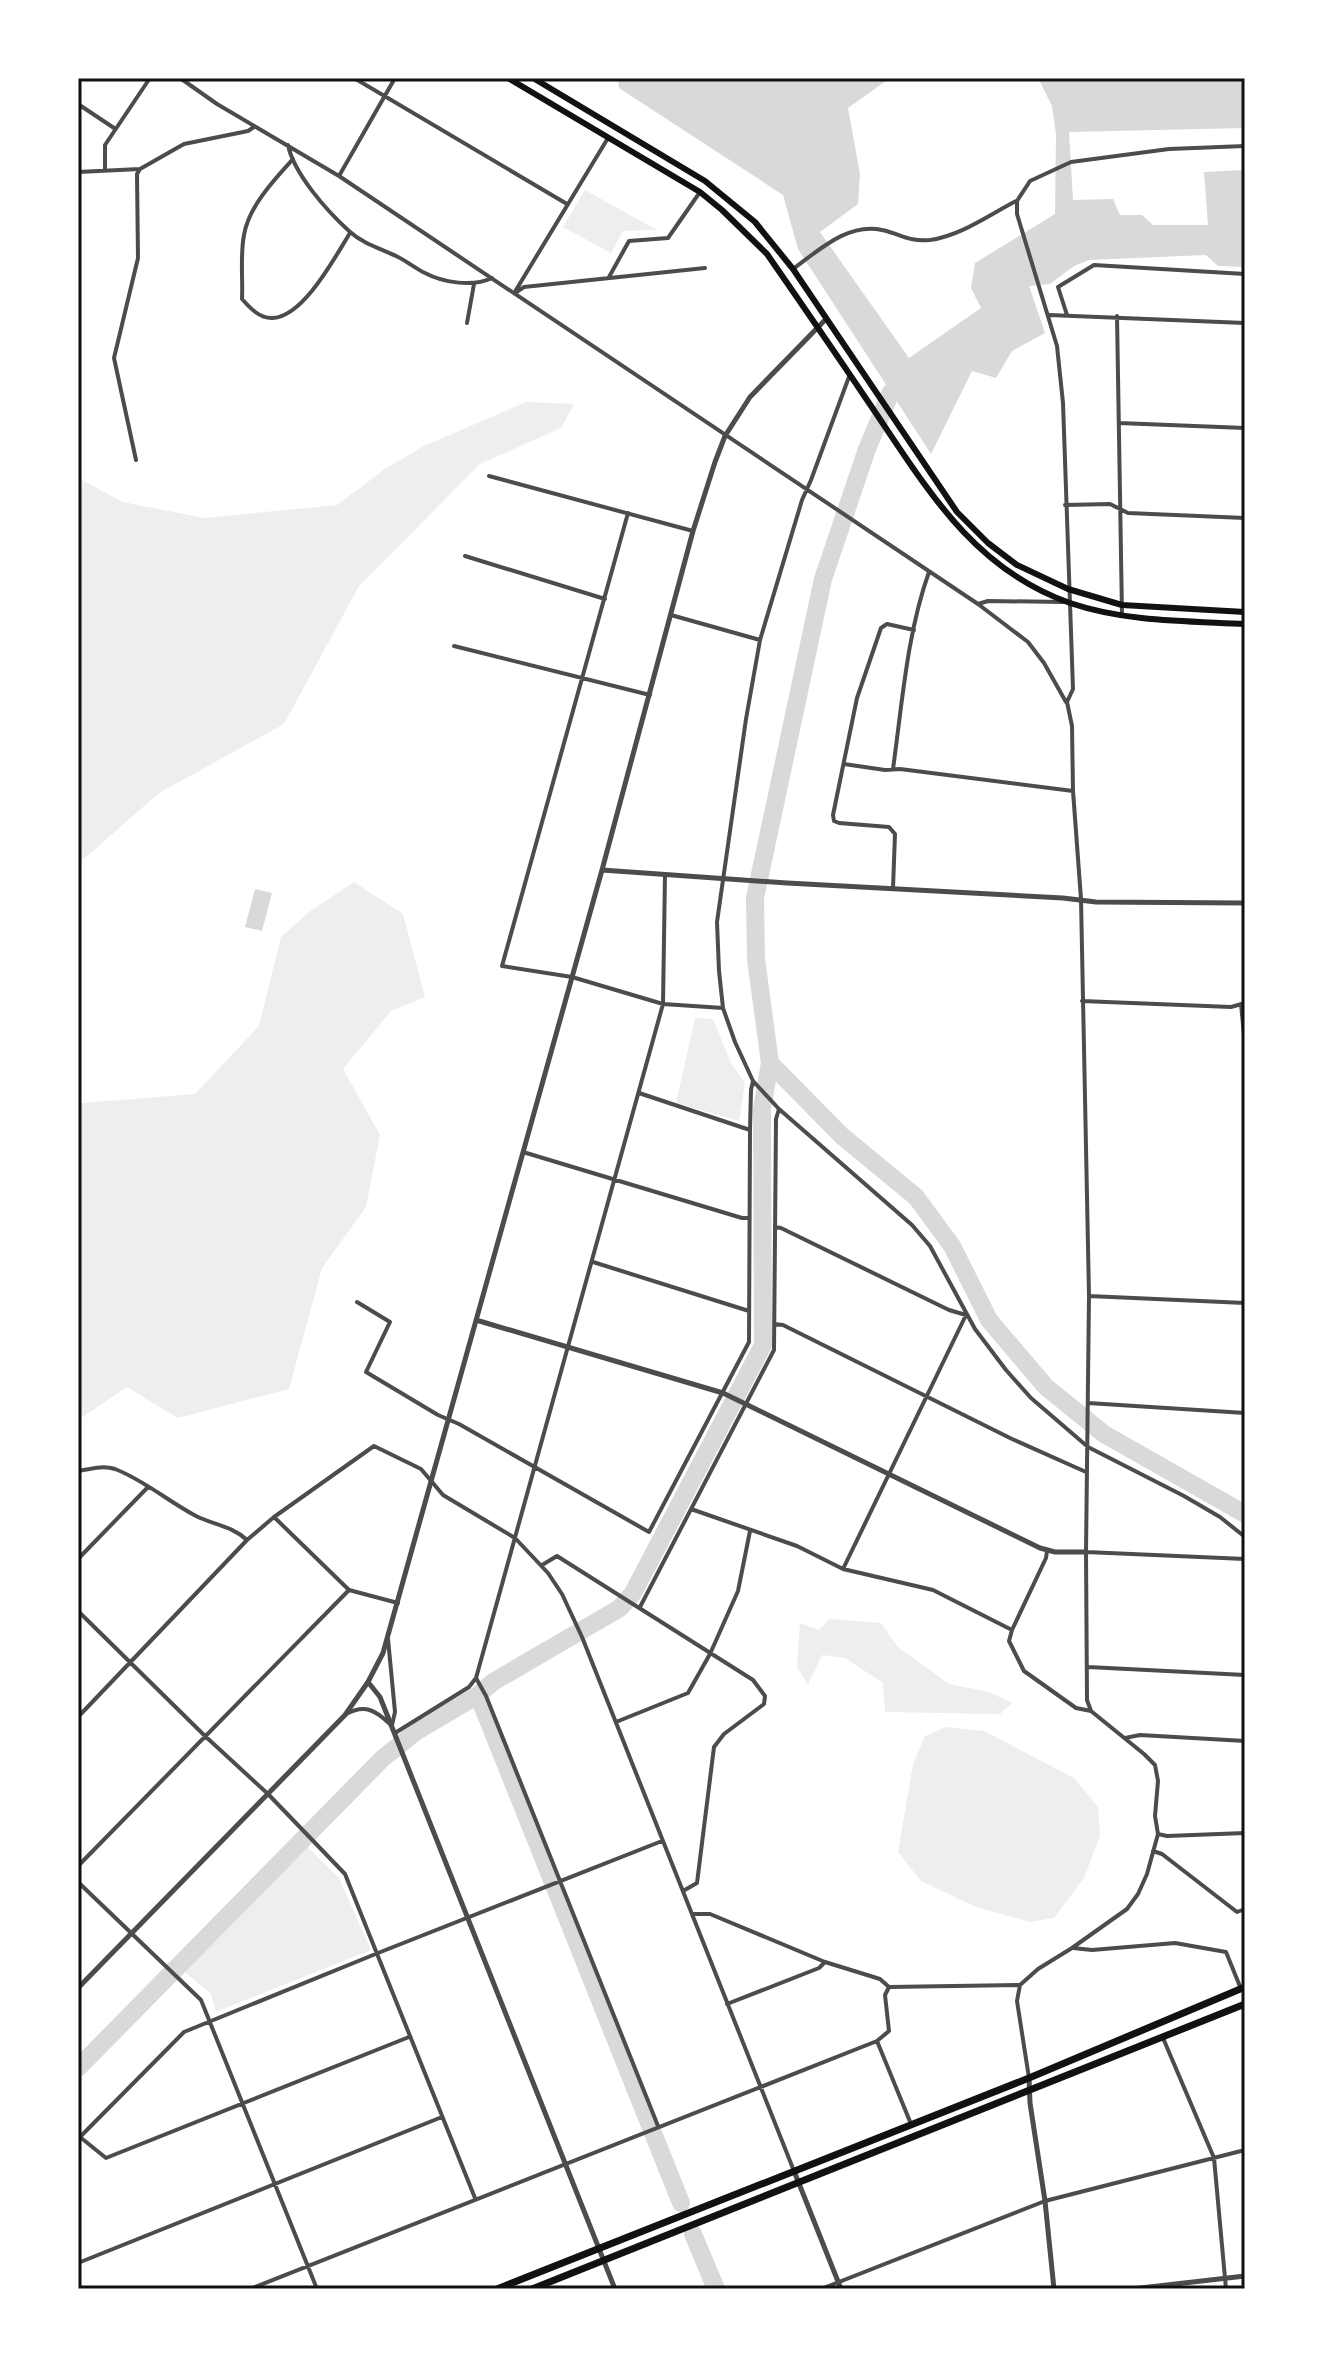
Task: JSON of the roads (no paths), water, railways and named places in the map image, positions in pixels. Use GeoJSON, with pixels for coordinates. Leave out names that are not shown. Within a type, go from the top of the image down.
{"type":"FeatureCollection","features":[{"type":"Feature","properties":{"kind":"highway"},"geometry":{"type":"LineString","coordinates":[[497,2289],[1029,2078],[1243,1988]]}},
{"type":"Feature","properties":{"kind":"highway"},"geometry":{"type":"LineString","coordinates":[[532,2289],[1245,2004]]}},
{"type":"Feature","properties":{"kind":"main road"},"geometry":{"type":"LineString","coordinates":[[508,78],[700,192],[767,254],[921,480],[952,521],[983,553],[1023,580],[1069,602],[1122,616],[1245,624]]}},
{"type":"Feature","properties":{"kind":"main road"},"geometry":{"type":"LineString","coordinates":[[533,78],[705,181],[755,222],[793,269],[957,512],[988,543],[1017,565],[1068,589],[1122,605],[1245,612]]}},
{"type":"Feature","properties":{"kind":"street"},"geometry":{"type":"LineString","coordinates":[[105,169],[105,145],[150,78]]}},
{"type":"Feature","properties":{"kind":"street"},"geometry":{"type":"LineString","coordinates":[[180,78],[217,104],[339,176],[978,604],[1028,642],[1067,702],[1072,726],[1081,899],[1089,1296],[1087,1700],[1091,1711]]}},
{"type":"Feature","properties":{"kind":"street"},"geometry":{"type":"LineString","coordinates":[[354,78],[567,204]]}},
{"type":"Feature","properties":{"kind":"street"},"geometry":{"type":"LineString","coordinates":[[339,176],[395,78]]}},
{"type":"Feature","properties":{"kind":"street"},"geometry":{"type":"LineString","coordinates":[[78,104],[114,128]]}},
{"type":"Feature","properties":{"kind":"street"},"geometry":{"type":"LineString","coordinates":[[78,172],[140,169],[184,144],[248,131],[255,126]]}},
{"type":"Feature","properties":{"kind":"street"},"geometry":{"type":"LineString","coordinates":[[515,293],[608,138]]}},
{"type":"Feature","properties":{"kind":"street"},"geometry":{"type":"LineString","coordinates":[[288,145],[293,159],[317,197],[350,233],[427,274],[474,284],[492,278]]}},
{"type":"Feature","properties":{"kind":"street"},"geometry":{"type":"LineString","coordinates":[[793,269],[833,240],[861,228],[886,231],[911,240],[951,235],[1017,201],[1030,181],[1071,162],[1169,149],[1245,146]]}},
{"type":"Feature","properties":{"kind":"street"},"geometry":{"type":"LineString","coordinates":[[293,159],[269,186],[250,218],[244,235],[242,299],[255,313],[270,319],[290,313],[323,274],[350,233]]}},
{"type":"Feature","properties":{"kind":"street"},"geometry":{"type":"LineString","coordinates":[[136,460],[114,358],[138,258],[137,174],[140,169]]}},
{"type":"Feature","properties":{"kind":"street"},"geometry":{"type":"LineString","coordinates":[[609,277],[629,241],[668,238],[700,192]]}},
{"type":"Feature","properties":{"kind":"street"},"geometry":{"type":"LineString","coordinates":[[1017,201],[1017,214],[1057,346],[1063,403],[1073,689],[1067,702]]}},
{"type":"Feature","properties":{"kind":"street"},"geometry":{"type":"LineString","coordinates":[[1067,315],[1058,287],[1094,265],[1245,274]]}},
{"type":"Feature","properties":{"kind":"street"},"geometry":{"type":"LineString","coordinates":[[515,293],[524,287],[705,268]]}},
{"type":"Feature","properties":{"kind":"street"},"geometry":{"type":"LineString","coordinates":[[467,323],[474,284]]}},
{"type":"Feature","properties":{"kind":"street"},"geometry":{"type":"LineString","coordinates":[[1049,315],[1245,323]]}},
{"type":"Feature","properties":{"kind":"street"},"geometry":{"type":"LineString","coordinates":[[1117,316],[1122,616]]}},
{"type":"Feature","properties":{"kind":"street"},"geometry":{"type":"LineString","coordinates":[[78,1988],[345,1715],[383,1653],[602,870],[693,531],[725,436],[750,397],[826,319]]}},
{"type":"Feature","properties":{"kind":"street"},"geometry":{"type":"LineString","coordinates":[[852,377],[784,557],[760,640],[717,922],[723,1008],[754,1082],[779,1109],[912,1225],[930,1246],[966,1315],[1006,1370],[1031,1398],[1088,1447],[1184,1496],[1220,1517],[1245,1537]]}},
{"type":"Feature","properties":{"kind":"street"},"geometry":{"type":"LineString","coordinates":[[1119,423],[1245,428]]}},
{"type":"Feature","properties":{"kind":"street"},"geometry":{"type":"LineString","coordinates":[[489,476],[693,531]]}},
{"type":"Feature","properties":{"kind":"street"},"geometry":{"type":"LineString","coordinates":[[1065,505],[1110,504],[1128,513],[1245,518]]}},
{"type":"Feature","properties":{"kind":"street"},"geometry":{"type":"LineString","coordinates":[[628,513],[502,966],[572,977],[663,1004],[723,1008]]}},
{"type":"Feature","properties":{"kind":"street"},"geometry":{"type":"LineString","coordinates":[[465,556],[605,599]]}},
{"type":"Feature","properties":{"kind":"street"},"geometry":{"type":"LineString","coordinates":[[893,769],[914,630],[929,572]]}},
{"type":"Feature","properties":{"kind":"street"},"geometry":{"type":"LineString","coordinates":[[978,604],[988,601],[1069,602]]}},
{"type":"Feature","properties":{"kind":"street"},"geometry":{"type":"LineString","coordinates":[[671,615],[760,640]]}},
{"type":"Feature","properties":{"kind":"street"},"geometry":{"type":"LineString","coordinates":[[893,888],[893,830],[834,821],[833,815],[857,698],[881,628],[887,624],[914,630]]}},
{"type":"Feature","properties":{"kind":"street"},"geometry":{"type":"LineString","coordinates":[[454,646],[650,695]]}},
{"type":"Feature","properties":{"kind":"street"},"geometry":{"type":"LineString","coordinates":[[844,764],[1073,791]]}},
{"type":"Feature","properties":{"kind":"street"},"geometry":{"type":"LineString","coordinates":[[602,870],[1096,902],[1245,903]]}},
{"type":"Feature","properties":{"kind":"street"},"geometry":{"type":"LineString","coordinates":[[395,1733],[469,1687],[476,1678],[663,1004],[665,874]]}},
{"type":"Feature","properties":{"kind":"street"},"geometry":{"type":"LineString","coordinates":[[1082,1001],[1231,1007],[1243,1003],[1245,1045]]}},
{"type":"Feature","properties":{"kind":"street"},"geometry":{"type":"LineString","coordinates":[[357,1302],[390,1322],[366,1372],[649,1532],[725,1394],[749,1342],[750,1130],[754,1082]]}},
{"type":"Feature","properties":{"kind":"street"},"geometry":{"type":"LineString","coordinates":[[639,1093],[750,1130]]}},
{"type":"Feature","properties":{"kind":"street"},"geometry":{"type":"LineString","coordinates":[[637,1606],[774,1350],[776,1119],[779,1109]]}},
{"type":"Feature","properties":{"kind":"street"},"geometry":{"type":"LineString","coordinates":[[523,1152],[749,1218]]}},
{"type":"Feature","properties":{"kind":"street"},"geometry":{"type":"LineString","coordinates":[[775,1227],[949,1310],[966,1315]]}},
{"type":"Feature","properties":{"kind":"street"},"geometry":{"type":"LineString","coordinates":[[593,1262],[749,1311]]}},
{"type":"Feature","properties":{"kind":"street"},"geometry":{"type":"LineString","coordinates":[[1089,1296],[1245,1303]]}},
{"type":"Feature","properties":{"kind":"street"},"geometry":{"type":"LineString","coordinates":[[843,1569],[966,1315]]}},
{"type":"Feature","properties":{"kind":"street"},"geometry":{"type":"LineString","coordinates":[[476,1320],[725,1394],[1047,1551],[1245,1559]]}},
{"type":"Feature","properties":{"kind":"street"},"geometry":{"type":"LineString","coordinates":[[774,1324],[783,1325],[1012,1439],[1087,1472]]}},
{"type":"Feature","properties":{"kind":"street"},"geometry":{"type":"LineString","coordinates":[[1088,1406],[1245,1413]]}},
{"type":"Feature","properties":{"kind":"street"},"geometry":{"type":"LineString","coordinates":[[78,1717],[247,1540],[274,1517],[374,1446],[421,1469],[443,1495],[515,1538],[542,1565],[562,1594],[582,1637],[841,2289]]}},
{"type":"Feature","properties":{"kind":"street"},"geometry":{"type":"LineString","coordinates":[[78,1471],[113,1468],[199,1518],[239,1533],[247,1540]]}},
{"type":"Feature","properties":{"kind":"street"},"geometry":{"type":"LineString","coordinates":[[78,1559],[148,1487]]}},
{"type":"Feature","properties":{"kind":"street"},"geometry":{"type":"LineString","coordinates":[[691,1509],[797,1546],[843,1569],[933,1590],[1012,1630]]}},
{"type":"Feature","properties":{"kind":"street"},"geometry":{"type":"LineString","coordinates":[[274,1517],[349,1590],[398,1603]]}},
{"type":"Feature","properties":{"kind":"street"},"geometry":{"type":"LineString","coordinates":[[616,1722],[688,1693],[710,1654],[738,1591],[750,1531]]}},
{"type":"Feature","properties":{"kind":"street"},"geometry":{"type":"LineString","coordinates":[[1047,1551],[1009,1641],[1024,1671],[1076,1708],[1091,1711],[1125,1738],[1155,1765],[1158,1781],[1155,1816],[1158,1834],[1138,1894],[1127,1909],[1038,1969],[1020,1985],[1017,2001],[1054,2289]]}},
{"type":"Feature","properties":{"kind":"street"},"geometry":{"type":"LineString","coordinates":[[542,1565],[557,1556],[753,1680],[766,1699],[764,1704],[724,1734],[714,1747],[697,1883],[683,1891]]}},
{"type":"Feature","properties":{"kind":"street"},"geometry":{"type":"LineString","coordinates":[[78,1866],[349,1590]]}},
{"type":"Feature","properties":{"kind":"street"},"geometry":{"type":"LineString","coordinates":[[78,1611],[268,1794],[345,1874],[475,2198]]}},
{"type":"Feature","properties":{"kind":"street"},"geometry":{"type":"LineString","coordinates":[[388,1636],[395,1712],[392,1726]]}},
{"type":"Feature","properties":{"kind":"street"},"geometry":{"type":"LineString","coordinates":[[1088,1667],[1245,1675]]}},
{"type":"Feature","properties":{"kind":"street"},"geometry":{"type":"LineString","coordinates":[[476,1678],[482,1685],[657,2127]]}},
{"type":"Feature","properties":{"kind":"street"},"geometry":{"type":"LineString","coordinates":[[368,1682],[380,1697],[395,1733],[615,2289]]}},
{"type":"Feature","properties":{"kind":"street"},"geometry":{"type":"LineString","coordinates":[[345,1715],[364,1708],[392,1726]]}},
{"type":"Feature","properties":{"kind":"street"},"geometry":{"type":"LineString","coordinates":[[1125,1738],[1140,1735],[1245,1741]]}},
{"type":"Feature","properties":{"kind":"street"},"geometry":{"type":"LineString","coordinates":[[1158,1834],[1245,1833]]}},
{"type":"Feature","properties":{"kind":"street"},"geometry":{"type":"LineString","coordinates":[[409,2037],[106,2158],[79,2138],[184,2032],[662,1841]]}},
{"type":"Feature","properties":{"kind":"street"},"geometry":{"type":"LineString","coordinates":[[1153,1851],[1162,1854],[1237,1912],[1245,1909]]}},
{"type":"Feature","properties":{"kind":"street"},"geometry":{"type":"LineString","coordinates":[[78,1882],[197,1994],[317,2289]]}},
{"type":"Feature","properties":{"kind":"street"},"geometry":{"type":"LineString","coordinates":[[693,1914],[710,1914],[825,1962],[880,1979],[889,1987],[1020,1985]]}},
{"type":"Feature","properties":{"kind":"street"},"geometry":{"type":"LineString","coordinates":[[1072,1948],[1092,1950],[1175,1943],[1226,1952],[1243,1988]]}},
{"type":"Feature","properties":{"kind":"street"},"geometry":{"type":"LineString","coordinates":[[727,2004],[819,1968],[825,1962]]}},
{"type":"Feature","properties":{"kind":"street"},"geometry":{"type":"LineString","coordinates":[[250,2289],[877,2041],[889,2031],[885,1995],[889,1987]]}},
{"type":"Feature","properties":{"kind":"street"},"geometry":{"type":"LineString","coordinates":[[1162,2036],[1214,2158],[1226,2289]]}},
{"type":"Feature","properties":{"kind":"street"},"geometry":{"type":"LineString","coordinates":[[877,2041],[911,2124]]}},
{"type":"Feature","properties":{"kind":"street"},"geometry":{"type":"LineString","coordinates":[[78,2263],[442,2117]]}},
{"type":"Feature","properties":{"kind":"street"},"geometry":{"type":"LineString","coordinates":[[821,2289],[1045,2201],[1245,2150]]}},
{"type":"Feature","properties":{"kind":"street"},"geometry":{"type":"LineString","coordinates":[[1132,2289],[1245,2276]]}},
{"type":"Feature","properties":{"kind":"waterway"},"geometry":{"type":"LineString","coordinates":[[78,2068],[383,1758],[417,1731],[478,1695],[493,1682],[620,1608],[633,1593],[763,1345],[762,1109],[770,1063],[756,959],[755,898],[823,579],[867,449],[891,392]]}},
{"type":"Feature","properties":{"kind":"waterway"},"geometry":{"type":"LineString","coordinates":[[770,1063],[842,1136],[916,1197],[952,1246],[989,1320],[1046,1387],[1104,1434],[1245,1514]]}},
{"type":"Feature","properties":{"kind":"waterway"},"geometry":{"type":"LineString","coordinates":[[478,1695],[681,2203]]}},
{"type":"Feature","properties":{"kind":"waterway"},"geometry":{"type":"LineString","coordinates":[[693,2234],[716,2289]]}}]}
